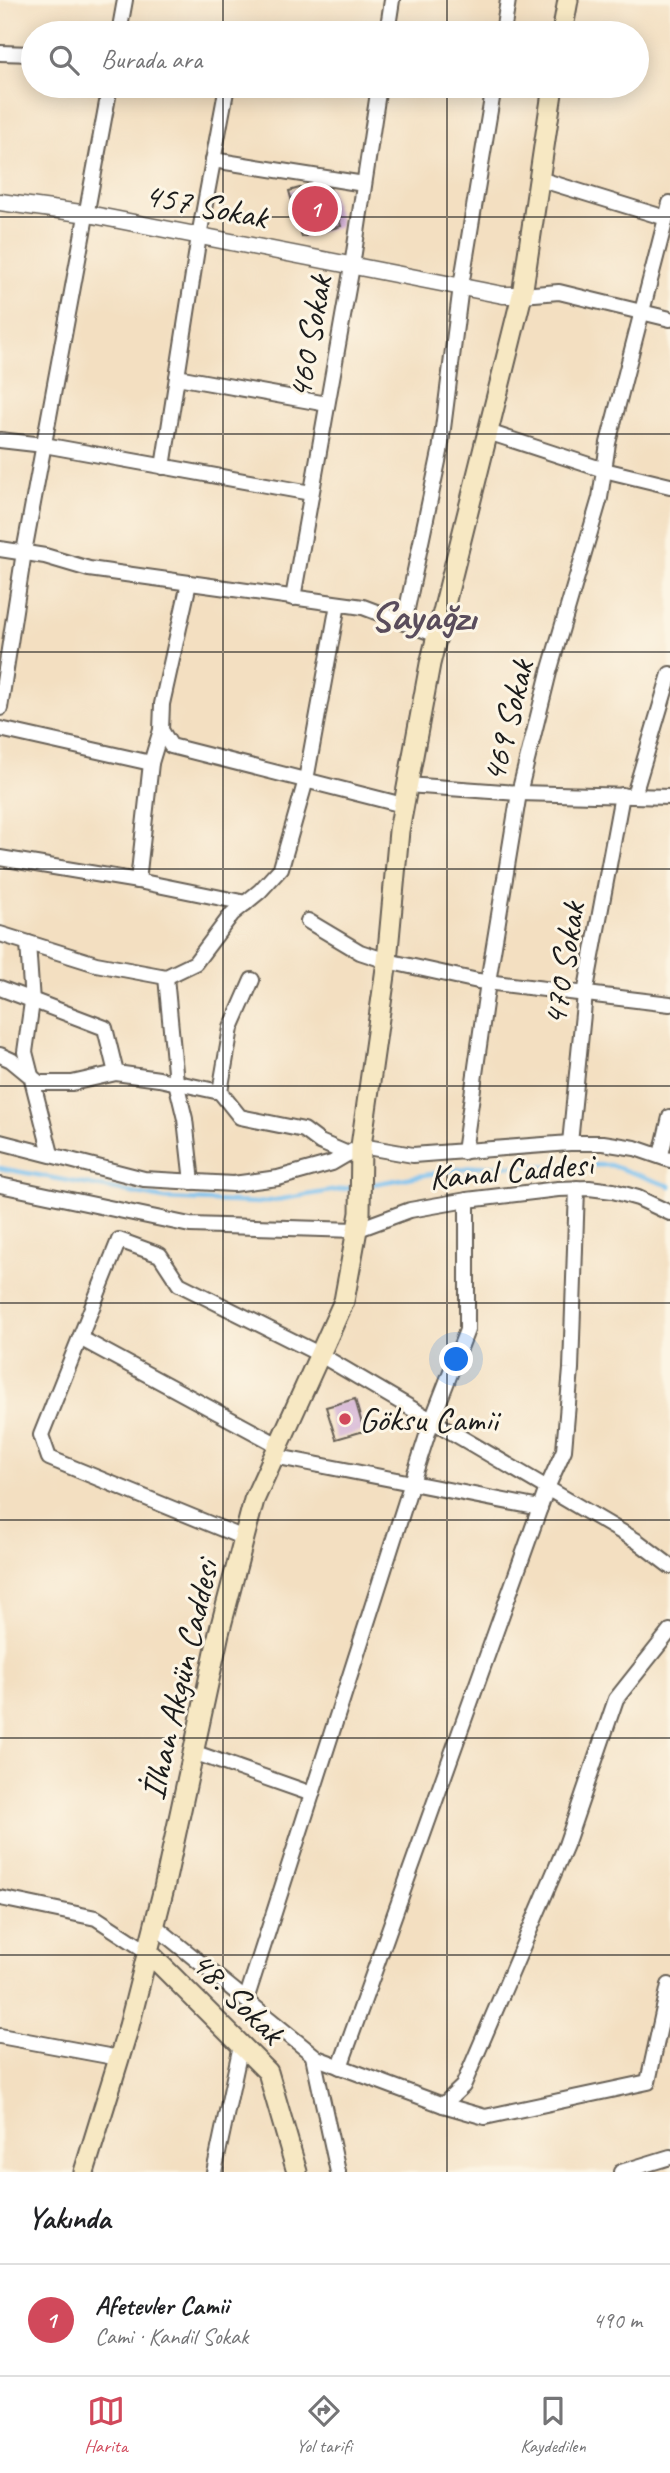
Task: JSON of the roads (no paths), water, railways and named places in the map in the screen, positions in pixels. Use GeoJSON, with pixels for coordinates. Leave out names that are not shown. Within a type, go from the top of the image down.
{"type":"FeatureCollection","features":[{"type":"Feature","properties":{"kind":"main road"},"geometry":{"type":"LineString","coordinates":[[564,21],[568,0]]}},
{"type":"Feature","properties":{"kind":"main road","name":"İlhan Akgün Caddesi"},"geometry":{"type":"LineString","coordinates":[[84,2172],[155,1926],[219,1633],[254,1500],[344,1301],[358,1221],[356,1153],[387,961],[398,831],[437,635],[523,295],[551,98]]}},
{"type":"Feature","properties":{"kind":"main road","name":"48. Sokak"},"geometry":{"type":"LineString","coordinates":[[148,1952],[268,2072],[297,2172]]}},
{"type":"Feature","properties":{"kind":"street"},"geometry":{"type":"LineString","coordinates":[[123,21],[125,0]]}},
{"type":"Feature","properties":{"kind":"street"},"geometry":{"type":"LineString","coordinates":[[389,21],[392,0]]}},
{"type":"Feature","properties":{"kind":"street"},"geometry":{"type":"LineString","coordinates":[[505,21],[508,0]]}},
{"type":"Feature","properties":{"kind":"street"},"geometry":{"type":"LineString","coordinates":[[0,53],[21,54]]}},
{"type":"Feature","properties":{"kind":"street"},"geometry":{"type":"LineString","coordinates":[[0,708],[4,663],[108,98]]}},
{"type":"Feature","properties":{"kind":"street"},"geometry":{"type":"LineString","coordinates":[[163,467],[199,236],[225,98]]}},
{"type":"Feature","properties":{"kind":"street","name":"460 Sokak"},"geometry":{"type":"LineString","coordinates":[[293,598],[352,265],[377,98]]}},
{"type":"Feature","properties":{"kind":"street"},"geometry":{"type":"LineString","coordinates":[[404,623],[440,452],[461,286],[492,98]]}},
{"type":"Feature","properties":{"kind":"street"},"geometry":{"type":"LineString","coordinates":[[213,160],[364,184]]}},
{"type":"Feature","properties":{"kind":"street"},"geometry":{"type":"LineString","coordinates":[[539,179],[666,218]]}},
{"type":"Feature","properties":{"kind":"street","name":"457 Sokak"},"geometry":{"type":"LineString","coordinates":[[0,202],[88,214],[503,295],[523,295]]}},
{"type":"Feature","properties":{"kind":"street","name":"469 Sokak"},"geometry":{"type":"LineString","coordinates":[[464,1152],[519,793],[550,672],[600,498],[608,443],[670,203]]}},
{"type":"Feature","properties":{"kind":"street"},"geometry":{"type":"LineString","coordinates":[[523,295],[559,292],[670,319]]}},
{"type":"Feature","properties":{"kind":"street"},"geometry":{"type":"LineString","coordinates":[[177,377],[327,404]]}},
{"type":"Feature","properties":{"kind":"street"},"geometry":{"type":"LineString","coordinates":[[488,432],[604,470],[670,486]]}},
{"type":"Feature","properties":{"kind":"street"},"geometry":{"type":"LineString","coordinates":[[0,440],[44,445],[311,494]]}},
{"type":"Feature","properties":{"kind":"street"},"geometry":{"type":"LineString","coordinates":[[0,549],[24,552],[89,569],[363,607],[437,635]]}},
{"type":"Feature","properties":{"kind":"street"},"geometry":{"type":"LineString","coordinates":[[138,881],[151,763],[161,730],[162,704],[189,583]]}},
{"type":"Feature","properties":{"kind":"street"},"geometry":{"type":"LineString","coordinates":[[0,934],[96,964],[166,977],[195,963],[232,914],[260,891],[281,868],[306,780],[338,604]]}},
{"type":"Feature","properties":{"kind":"street","name":"470 Sokak"},"geometry":{"type":"LineString","coordinates":[[570,1143],[585,994],[628,795],[670,674]]}},
{"type":"Feature","properties":{"kind":"street"},"geometry":{"type":"LineString","coordinates":[[0,729],[151,763]]}},
{"type":"Feature","properties":{"kind":"street"},"geometry":{"type":"LineString","coordinates":[[161,730],[171,747],[403,805]]}},
{"type":"Feature","properties":{"kind":"street"},"geometry":{"type":"LineString","coordinates":[[407,785],[519,793],[670,797]]}},
{"type":"Feature","properties":{"kind":"street"},"geometry":{"type":"LineString","coordinates":[[0,858],[138,881],[246,903]]}},
{"type":"Feature","properties":{"kind":"street"},"geometry":{"type":"LineString","coordinates":[[308,920],[360,952],[387,961],[488,982],[670,1004]]}},
{"type":"Feature","properties":{"kind":"street"},"geometry":{"type":"LineString","coordinates":[[28,943],[32,1002],[25,1052],[51,1154]]}},
{"type":"Feature","properties":{"kind":"street"},"geometry":{"type":"LineString","coordinates":[[166,977],[176,1082],[185,1119],[192,1182]]}},
{"type":"Feature","properties":{"kind":"street"},"geometry":{"type":"LineString","coordinates":[[220,1092],[231,1028],[252,980]]}},
{"type":"Feature","properties":{"kind":"street"},"geometry":{"type":"LineString","coordinates":[[0,988],[105,1028],[116,1073]]}},
{"type":"Feature","properties":{"kind":"street"},"geometry":{"type":"LineString","coordinates":[[0,1055],[11,1060],[39,1083],[72,1083],[116,1073],[220,1092],[240,1117],[304,1130],[320,1142],[356,1153],[413,1155],[603,1143],[635,1148],[665,1157],[670,1116]]}},
{"type":"Feature","properties":{"kind":"street"},"geometry":{"type":"LineString","coordinates":[[0,1142],[144,1179],[233,1184],[278,1178],[332,1163],[356,1153]]}},
{"type":"Feature","properties":{"kind":"street"},"geometry":{"type":"LineString","coordinates":[[0,1185],[190,1225],[358,1221]]}},
{"type":"Feature","properties":{"kind":"street"},"geometry":{"type":"LineString","coordinates":[[340,2067],[547,1488],[564,1450],[577,1188]]}},
{"type":"Feature","properties":{"kind":"street","name":"Kanal Caddesi"},"geometry":{"type":"LineString","coordinates":[[358,1221],[467,1200],[577,1188],[625,1194],[670,1213]]}},
{"type":"Feature","properties":{"kind":"street"},"geometry":{"type":"LineString","coordinates":[[246,2000],[411,1483],[467,1330],[467,1200]]}},
{"type":"Feature","properties":{"kind":"street"},"geometry":{"type":"LineString","coordinates":[[244,1538],[49,1458],[41,1435],[119,1240],[160,1255],[179,1284],[319,1354],[668,1560]]}},
{"type":"Feature","properties":{"kind":"street"},"geometry":{"type":"LineString","coordinates":[[80,1338],[276,1451],[411,1483],[540,1508]]}},
{"type":"Feature","properties":{"kind":"street"},"geometry":{"type":"LineString","coordinates":[[443,2105],[463,2086],[566,1845],[616,1699],[670,1631]]}},
{"type":"Feature","properties":{"kind":"street"},"geometry":{"type":"LineString","coordinates":[[193,1752],[312,1794]]}},
{"type":"Feature","properties":{"kind":"street"},"geometry":{"type":"LineString","coordinates":[[0,1898],[96,1918],[148,1952]]}},
{"type":"Feature","properties":{"kind":"street"},"geometry":{"type":"LineString","coordinates":[[155,1926],[313,2056],[485,2118],[648,2082],[669,1984]]}},
{"type":"Feature","properties":{"kind":"street"},"geometry":{"type":"LineString","coordinates":[[0,2036],[119,2058]]}},
{"type":"Feature","properties":{"kind":"street"},"geometry":{"type":"LineString","coordinates":[[214,2172],[241,2045]]}},
{"type":"Feature","properties":{"kind":"street"},"geometry":{"type":"LineString","coordinates":[[313,2056],[338,2172]]}},
{"type":"Feature","properties":{"kind":"street"},"geometry":{"type":"LineString","coordinates":[[621,2172],[670,2157]]}},
{"type":"Feature","properties":{"kind":"waterway"},"geometry":{"type":"LineString","coordinates":[[367,1185],[477,1166],[610,1165],[670,1186]]}},
{"type":"Feature","properties":{"kind":"waterway"},"geometry":{"type":"LineString","coordinates":[[0,1168],[164,1199],[258,1203],[355,1187]]}},
{"type":"Feature","properties":{"kind":"place","name":"Afetevler Camii"},"geometry":{"type":"Point","coordinates":[315,209]}},
{"type":"Feature","properties":{"kind":"place","name":"Göksu Camii"},"geometry":{"type":"Point","coordinates":[345,1419]}},
{"type":"Feature","properties":{"kind":"district","name":"Sayağzı"},"geometry":{"type":"Point","coordinates":[423,615]}}]}
